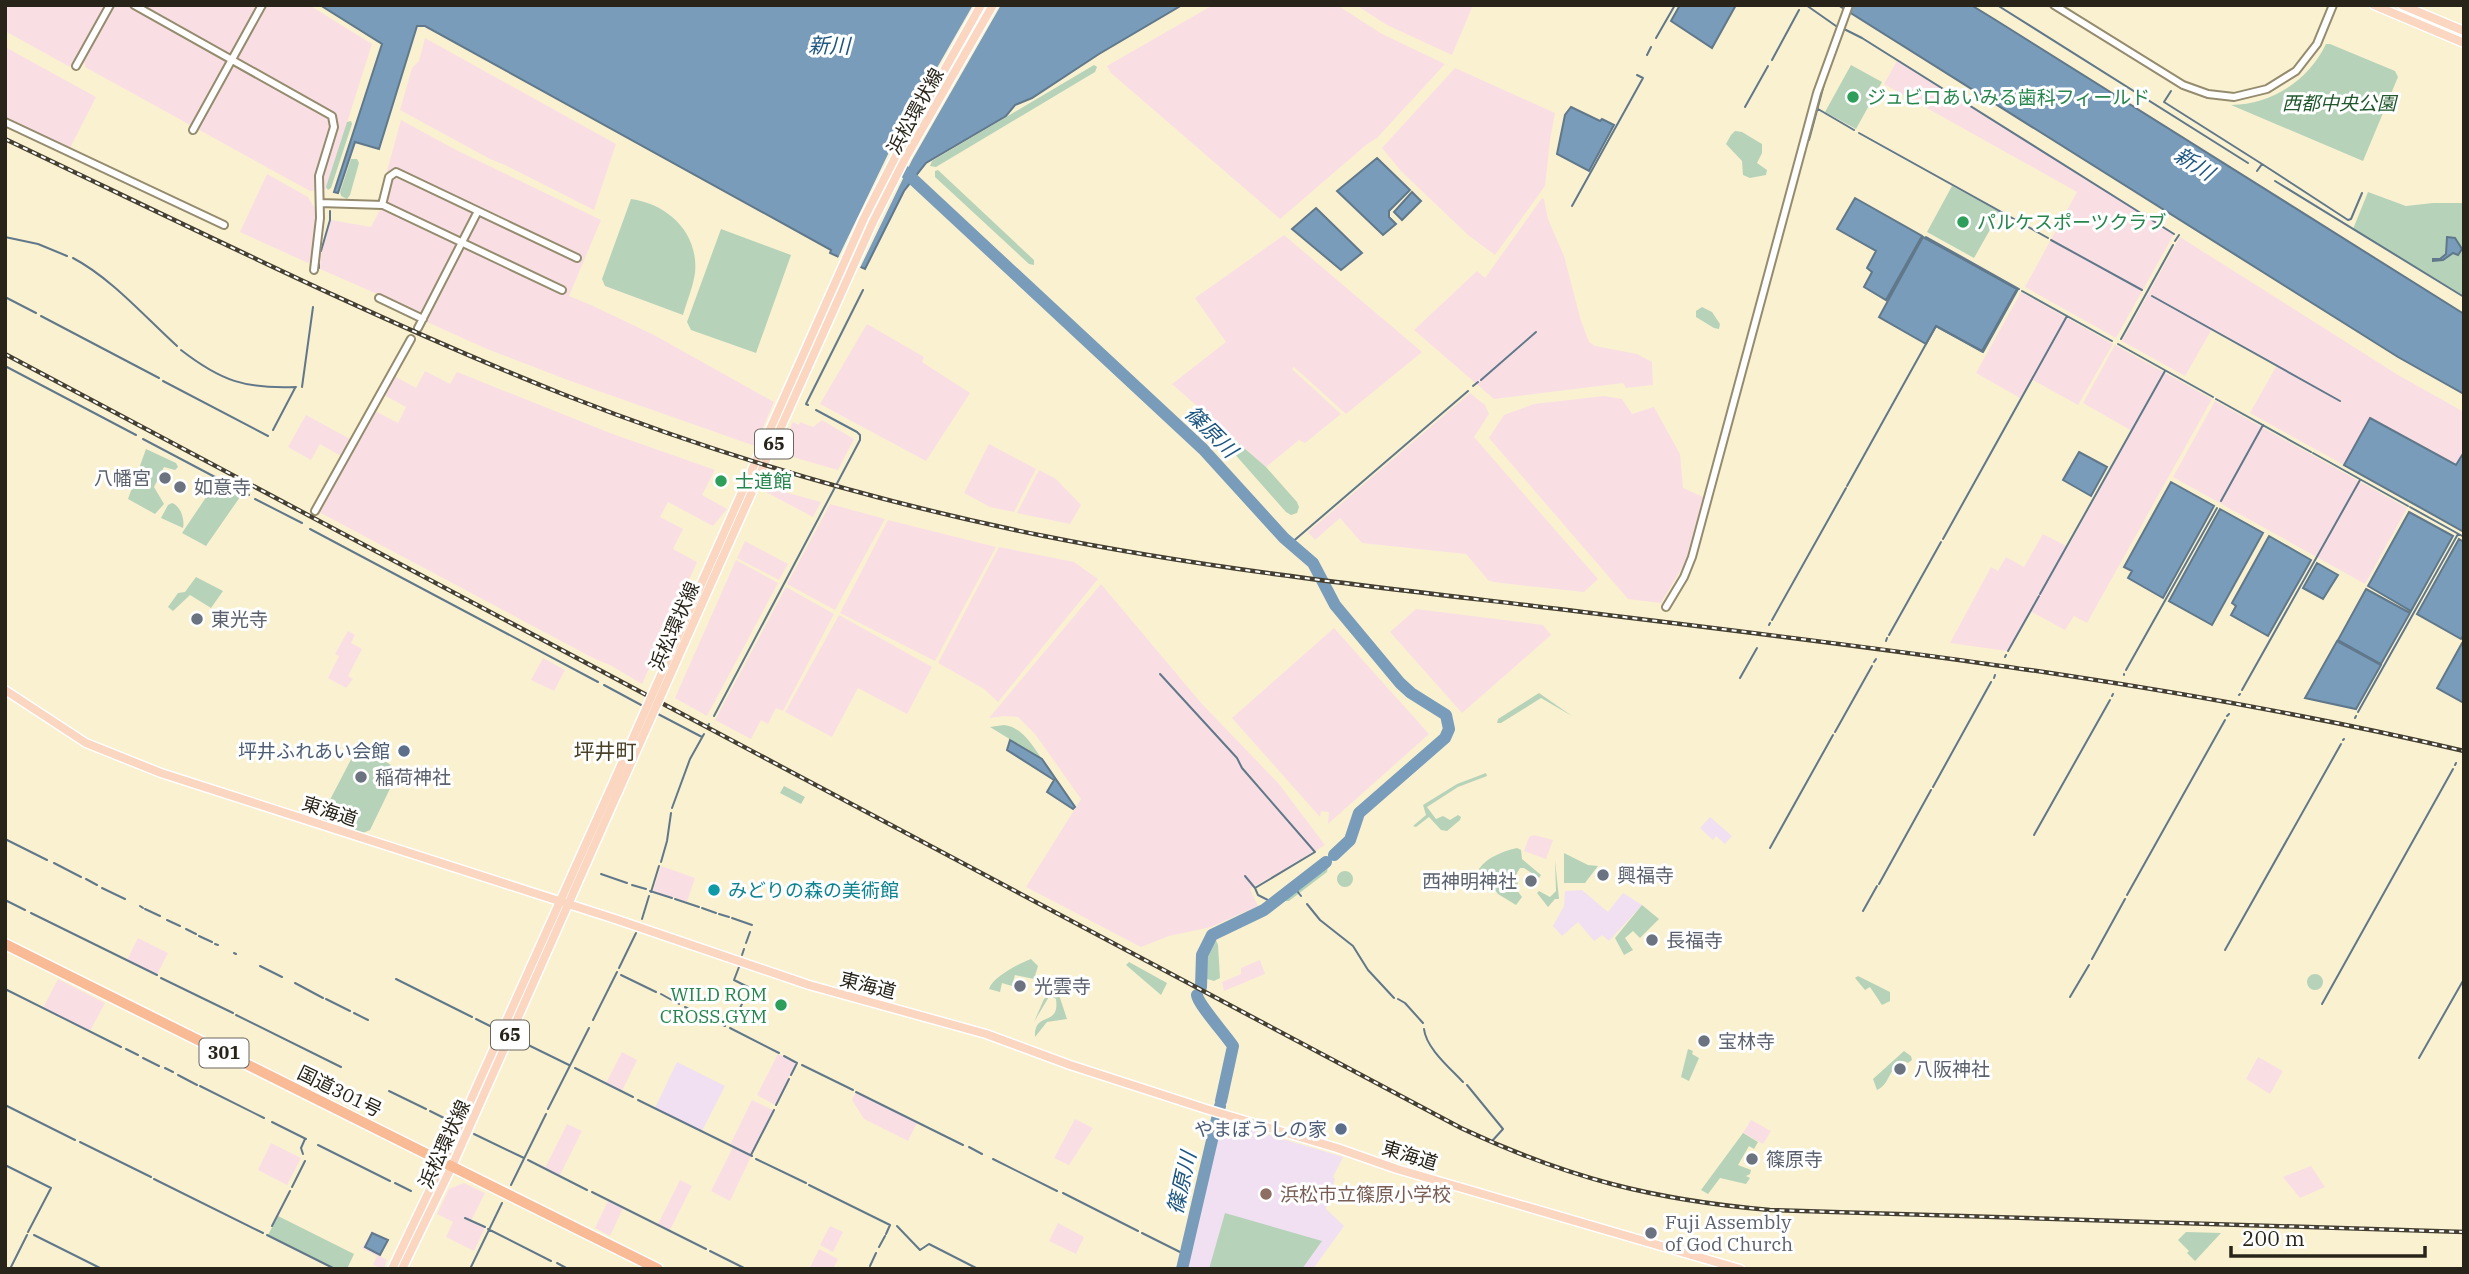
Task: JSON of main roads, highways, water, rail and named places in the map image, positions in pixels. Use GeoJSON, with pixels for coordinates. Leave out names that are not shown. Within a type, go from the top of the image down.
{"type":"FeatureCollection","features":[{"type":"Feature","properties":{"kind":"highway","name":"国道301号"},"geometry":{"type":"LineString","coordinates":[[5,944],[658,1269]]}},
{"type":"Feature","properties":{"kind":"main road","name":"浜松環状線"},"geometry":{"type":"LineString","coordinates":[[392,1269],[447,1164],[569,905],[615,790],[842,267],[892,163],[981,5]]}},
{"type":"Feature","properties":{"kind":"main road","name":"浜松環状線"},"geometry":{"type":"LineString","coordinates":[[691,618],[906,157],[993,5]]}},
{"type":"Feature","properties":{"kind":"main road"},"geometry":{"type":"LineString","coordinates":[[2374,5],[2464,43]]}},
{"type":"Feature","properties":{"kind":"main road"},"geometry":{"type":"LineString","coordinates":[[2402,5],[2464,31]]}},
{"type":"Feature","properties":{"kind":"main road"},"geometry":{"type":"LineString","coordinates":[[842,267],[851,271]]}},
{"type":"Feature","properties":{"kind":"main road"},"geometry":{"type":"LineString","coordinates":[[778,410],[787,415]]}},
{"type":"Feature","properties":{"kind":"main road","name":"東海道"},"geometry":{"type":"LineString","coordinates":[[5,690],[73,736],[125,761],[809,985],[996,1037],[1063,1063],[1218,1113],[1408,1172],[1740,1269]]}},
{"type":"Feature","properties":{"kind":"main road","name":"浜松環状線"},"geometry":{"type":"LineString","coordinates":[[402,1269],[559,902],[615,790]]}},
{"type":"Feature","properties":{"kind":"water","name":"新川"},"geometry":{"type":"Polygon","coordinates":[[[320,5],[1182,5],[1032,98],[1015,105],[1006,116],[926,163],[904,191],[865,269],[830,253],[831,250],[425,26],[417,26],[379,149],[355,142],[338,193],[334,192],[382,44],[320,5]]]}},
{"type":"Feature","properties":{"kind":"water"},"geometry":{"type":"Polygon","coordinates":[[[1680,5],[1736,5],[1712,48],[1671,21],[1680,5]]]}},
{"type":"Feature","properties":{"kind":"water","name":"新川"},"geometry":{"type":"Polygon","coordinates":[[[1838,5],[1971,5],[1994,19],[2464,314],[2464,394],[2398,357],[1838,5]]]}},
{"type":"Feature","properties":{"kind":"water"},"geometry":{"type":"Polygon","coordinates":[[[1571,107],[1614,125],[1589,171],[1557,154],[1565,115],[1571,107]]]}},
{"type":"Feature","properties":{"kind":"water"},"geometry":{"type":"Polygon","coordinates":[[[1377,158],[1410,190],[1389,211],[1389,217],[1396,224],[1383,235],[1337,191],[1377,158]]]}},
{"type":"Feature","properties":{"kind":"water"},"geometry":{"type":"Polygon","coordinates":[[[1412,192],[1421,201],[1402,220],[1394,212],[1412,192]]]}},
{"type":"Feature","properties":{"kind":"water"},"geometry":{"type":"Polygon","coordinates":[[[1855,198],[1922,236],[1886,300],[1864,287],[1872,272],[1867,268],[1876,251],[1837,229],[1855,198]]]}},
{"type":"Feature","properties":{"kind":"water"},"geometry":{"type":"Polygon","coordinates":[[[1316,208],[1362,253],[1341,270],[1292,229],[1316,208]]]}},
{"type":"Feature","properties":{"kind":"water"},"geometry":{"type":"Polygon","coordinates":[[[1923,237],[2017,289],[1982,351],[1936,326],[1926,344],[1879,317],[1923,237]]]}},
{"type":"Feature","properties":{"kind":"water"},"geometry":{"type":"Polygon","coordinates":[[[2447,237],[2455,238],[2462,249],[2458,255],[2453,253],[2443,260],[2433,261],[2446,254],[2447,237]]]}},
{"type":"Feature","properties":{"kind":"water"},"geometry":{"type":"Polygon","coordinates":[[[2370,418],[2456,465],[2464,452],[2464,532],[2344,465],[2370,418]]]}},
{"type":"Feature","properties":{"kind":"water"},"geometry":{"type":"Polygon","coordinates":[[[2079,452],[2107,467],[2091,496],[2063,480],[2079,452]]]}},
{"type":"Feature","properties":{"kind":"water"},"geometry":{"type":"Polygon","coordinates":[[[2171,482],[2214,506],[2163,598],[2128,578],[2132,571],[2124,567],[2171,482]]]}},
{"type":"Feature","properties":{"kind":"water"},"geometry":{"type":"Polygon","coordinates":[[[2220,509],[2263,533],[2212,625],[2169,601],[2220,509]]]}},
{"type":"Feature","properties":{"kind":"water"},"geometry":{"type":"Polygon","coordinates":[[[2409,512],[2453,536],[2411,611],[2368,586],[2409,512]]]}},
{"type":"Feature","properties":{"kind":"water"},"geometry":{"type":"Polygon","coordinates":[[[2269,536],[2311,560],[2268,636],[2231,615],[2236,606],[2232,603],[2269,536]]]}},
{"type":"Feature","properties":{"kind":"water"},"geometry":{"type":"Polygon","coordinates":[[[2459,539],[2464,542],[2464,634],[2461,639],[2417,614],[2459,539]]]}},
{"type":"Feature","properties":{"kind":"water"},"geometry":{"type":"Polygon","coordinates":[[[2317,563],[2338,575],[2323,599],[2303,588],[2317,563]]]}},
{"type":"Feature","properties":{"kind":"water"},"geometry":{"type":"Polygon","coordinates":[[[2366,589],[2410,613],[2381,664],[2338,640],[2366,589]]]}},
{"type":"Feature","properties":{"kind":"water"},"geometry":{"type":"Polygon","coordinates":[[[2337,641],[2381,665],[2356,709],[2305,698],[2337,641]]]}},
{"type":"Feature","properties":{"kind":"water"},"geometry":{"type":"Polygon","coordinates":[[[2462,643],[2464,644],[2464,703],[2437,688],[2462,643]]]}},
{"type":"Feature","properties":{"kind":"water"},"geometry":{"type":"Polygon","coordinates":[[[1010,740],[1042,759],[1075,807],[1073,809],[1047,792],[1054,780],[1007,750],[1010,740]]]}},
{"type":"Feature","properties":{"kind":"water"},"geometry":{"type":"Polygon","coordinates":[[[372,1233],[388,1240],[380,1255],[365,1247],[372,1233]]]}},
{"type":"Feature","properties":{"kind":"waterway"},"geometry":{"type":"LineString","coordinates":[[1656,38],[1675,5]]}},
{"type":"Feature","properties":{"kind":"waterway"},"geometry":{"type":"LineString","coordinates":[[1806,5],[1836,26]]}},
{"type":"Feature","properties":{"kind":"waterway"},"geometry":{"type":"LineString","coordinates":[[1997,5],[2248,163]]}},
{"type":"Feature","properties":{"kind":"waterway"},"geometry":{"type":"LineString","coordinates":[[1772,60],[1799,10]]}},
{"type":"Feature","properties":{"kind":"waterway"},"geometry":{"type":"LineString","coordinates":[[1841,35],[1844,29],[1862,38],[2174,234]]}},
{"type":"Feature","properties":{"kind":"waterway"},"geometry":{"type":"LineString","coordinates":[[1647,55],[1651,47]]}},
{"type":"Feature","properties":{"kind":"waterway"},"geometry":{"type":"LineString","coordinates":[[1745,107],[1768,66]]}},
{"type":"Feature","properties":{"kind":"waterway"},"geometry":{"type":"LineString","coordinates":[[1572,206],[1643,78],[1637,75]]}},
{"type":"Feature","properties":{"kind":"waterway"},"geometry":{"type":"LineString","coordinates":[[1809,140],[1826,77]]}},
{"type":"Feature","properties":{"kind":"waterway"},"geometry":{"type":"LineString","coordinates":[[2171,91],[2164,102],[2262,164],[2257,171]]}},
{"type":"Feature","properties":{"kind":"waterway"},"geometry":{"type":"LineString","coordinates":[[1818,109],[1854,130]]}},
{"type":"Feature","properties":{"kind":"waterway"},"geometry":{"type":"LineString","coordinates":[[1859,133],[2048,238]]}},
{"type":"Feature","properties":{"kind":"waterway"},"geometry":{"type":"LineString","coordinates":[[2262,164],[2348,220],[2351,219],[2362,193]]}},
{"type":"Feature","properties":{"kind":"waterway","name":"篠原川"},"geometry":{"type":"LineString","coordinates":[[902,169],[1203,449],[1284,538],[1313,563],[1335,605],[1400,683],[1446,715],[1449,729],[1445,738],[1359,813],[1350,840],[1334,855]]}},
{"type":"Feature","properties":{"kind":"waterway"},"geometry":{"type":"LineString","coordinates":[[2275,181],[2464,297]]}},
{"type":"Feature","properties":{"kind":"waterway"},"geometry":{"type":"LineString","coordinates":[[321,251],[330,211]]}},
{"type":"Feature","properties":{"kind":"waterway"},"geometry":{"type":"LineString","coordinates":[[2175,241],[2179,235]]}},
{"type":"Feature","properties":{"kind":"waterway"},"geometry":{"type":"LineString","coordinates":[[5,237],[38,244],[67,256]]}},
{"type":"Feature","properties":{"kind":"waterway"},"geometry":{"type":"LineString","coordinates":[[1926,237],[2019,289]]}},
{"type":"Feature","properties":{"kind":"waterway"},"geometry":{"type":"LineString","coordinates":[[2051,240],[2142,290]]}},
{"type":"Feature","properties":{"kind":"waterway"},"geometry":{"type":"LineString","coordinates":[[2121,339],[2173,245]]}},
{"type":"Feature","properties":{"kind":"waterway"},"geometry":{"type":"LineString","coordinates":[[73,258],[101,276],[177,346]]}},
{"type":"Feature","properties":{"kind":"waterway"},"geometry":{"type":"LineString","coordinates":[[1847,486],[1936,326],[1983,352],[2018,289]]}},
{"type":"Feature","properties":{"kind":"waterway"},"geometry":{"type":"LineString","coordinates":[[808,405],[806,404],[863,290]]}},
{"type":"Feature","properties":{"kind":"waterway"},"geometry":{"type":"LineString","coordinates":[[2022,291],[2112,341]]}},
{"type":"Feature","properties":{"kind":"waterway"},"geometry":{"type":"LineString","coordinates":[[2152,296],[2340,401]]}},
{"type":"Feature","properties":{"kind":"waterway"},"geometry":{"type":"LineString","coordinates":[[5,297],[36,313]]}},
{"type":"Feature","properties":{"kind":"waterway"},"geometry":{"type":"LineString","coordinates":[[302,387],[313,307]]}},
{"type":"Feature","properties":{"kind":"waterway"},"geometry":{"type":"LineString","coordinates":[[41,316],[159,378]]}},
{"type":"Feature","properties":{"kind":"waterway"},"geometry":{"type":"LineString","coordinates":[[1943,539],[2067,316]]}},
{"type":"Feature","properties":{"kind":"waterway"},"geometry":{"type":"LineString","coordinates":[[1481,380],[1536,332]]}},
{"type":"Feature","properties":{"kind":"waterway"},"geometry":{"type":"LineString","coordinates":[[2118,344],[2213,397]]}},
{"type":"Feature","properties":{"kind":"waterway"},"geometry":{"type":"LineString","coordinates":[[181,350],[195,361],[234,381],[262,386],[296,387]]}},
{"type":"Feature","properties":{"kind":"waterway"},"geometry":{"type":"LineString","coordinates":[[5,366],[136,435]]}},
{"type":"Feature","properties":{"kind":"waterway"},"geometry":{"type":"LineString","coordinates":[[2040,594],[2165,371]]}},
{"type":"Feature","properties":{"kind":"waterway"},"geometry":{"type":"LineString","coordinates":[[163,381],[268,436]]}},
{"type":"Feature","properties":{"kind":"waterway"},"geometry":{"type":"LineString","coordinates":[[1473,386],[1478,382]]}},
{"type":"Feature","properties":{"kind":"waterway"},"geometry":{"type":"LineString","coordinates":[[273,430],[295,388]]}},
{"type":"Feature","properties":{"kind":"waterway"},"geometry":{"type":"LineString","coordinates":[[1290,544],[1468,391]]}},
{"type":"Feature","properties":{"kind":"waterway"},"geometry":{"type":"LineString","coordinates":[[2216,399],[2311,452]]}},
{"type":"Feature","properties":{"kind":"waterway"},"geometry":{"type":"LineString","coordinates":[[714,716],[860,440],[857,432],[816,410]]}},
{"type":"Feature","properties":{"kind":"waterway"},"geometry":{"type":"LineString","coordinates":[[2221,501],[2263,425]]}},
{"type":"Feature","properties":{"kind":"waterway"},"geometry":{"type":"LineString","coordinates":[[143,439],[249,495]]}},
{"type":"Feature","properties":{"kind":"waterway"},"geometry":{"type":"LineString","coordinates":[[2313,453],[2408,506]]}},
{"type":"Feature","properties":{"kind":"waterway"},"geometry":{"type":"LineString","coordinates":[[2242,690],[2360,480]]}},
{"type":"Feature","properties":{"kind":"waterway"},"geometry":{"type":"LineString","coordinates":[[1772,620],[1846,488]]}},
{"type":"Feature","properties":{"kind":"waterway"},"geometry":{"type":"LineString","coordinates":[[255,499],[302,523]]}},
{"type":"Feature","properties":{"kind":"waterway"},"geometry":{"type":"LineString","coordinates":[[2410,507],[2464,537]]}},
{"type":"Feature","properties":{"kind":"waterway"},"geometry":{"type":"LineString","coordinates":[[2126,670],[2217,508]]}},
{"type":"Feature","properties":{"kind":"waterway"},"geometry":{"type":"LineString","coordinates":[[310,529],[598,682]]}},
{"type":"Feature","properties":{"kind":"waterway"},"geometry":{"type":"LineString","coordinates":[[2358,712],[2458,534]]}},
{"type":"Feature","properties":{"kind":"waterway"},"geometry":{"type":"LineString","coordinates":[[1889,635],[1941,542]]}},
{"type":"Feature","properties":{"kind":"waterway"},"geometry":{"type":"LineString","coordinates":[[2008,651],[2039,596]]}},
{"type":"Feature","properties":{"kind":"waterway"},"geometry":{"type":"LineString","coordinates":[[1740,678],[1757,648]]}},
{"type":"Feature","properties":{"kind":"waterway"},"geometry":{"type":"LineString","coordinates":[[1835,732],[1872,666]]}},
{"type":"Feature","properties":{"kind":"waterway"},"geometry":{"type":"LineString","coordinates":[[1160,674],[1237,758],[1242,768],[1315,852],[1255,888]]}},
{"type":"Feature","properties":{"kind":"waterway"},"geometry":{"type":"LineString","coordinates":[[1933,787],[1991,682]]}},
{"type":"Feature","properties":{"kind":"waterway"},"geometry":{"type":"LineString","coordinates":[[604,685],[643,706]]}},
{"type":"Feature","properties":{"kind":"waterway"},"geometry":{"type":"LineString","coordinates":[[2034,835],[2110,700]]}},
{"type":"Feature","properties":{"kind":"waterway"},"geometry":{"type":"LineString","coordinates":[[658,714],[702,737]]}},
{"type":"Feature","properties":{"kind":"waterway"},"geometry":{"type":"LineString","coordinates":[[2127,895],[2225,720]]}},
{"type":"Feature","properties":{"kind":"waterway"},"geometry":{"type":"LineString","coordinates":[[672,808],[690,759],[704,734]]}},
{"type":"Feature","properties":{"kind":"waterway"},"geometry":{"type":"LineString","coordinates":[[1770,848],[1833,735]]}},
{"type":"Feature","properties":{"kind":"waterway"},"geometry":{"type":"LineString","coordinates":[[2225,950],[2341,744]]}},
{"type":"Feature","properties":{"kind":"waterway"},"geometry":{"type":"LineString","coordinates":[[2322,1004],[2453,769]]}},
{"type":"Feature","properties":{"kind":"waterway"},"geometry":{"type":"LineString","coordinates":[[1879,884],[1931,790]]}},
{"type":"Feature","properties":{"kind":"waterway"},"geometry":{"type":"LineString","coordinates":[[661,862],[671,813]]}},
{"type":"Feature","properties":{"kind":"waterway"},"geometry":{"type":"LineString","coordinates":[[5,839],[47,860]]}},
{"type":"Feature","properties":{"kind":"waterway","name":"篠原川"},"geometry":{"type":"LineString","coordinates":[[1201,987],[1202,955],[1212,935],[1264,910],[1326,862]]}},
{"type":"Feature","properties":{"kind":"waterway"},"geometry":{"type":"LineString","coordinates":[[54,863],[81,877]]}},
{"type":"Feature","properties":{"kind":"waterway"},"geometry":{"type":"LineString","coordinates":[[651,892],[659,866]]}},
{"type":"Feature","properties":{"kind":"waterway"},"geometry":{"type":"LineString","coordinates":[[601,874],[627,883]]}},
{"type":"Feature","properties":{"kind":"waterway"},"geometry":{"type":"LineString","coordinates":[[1245,876],[1258,895],[1272,902]]}},
{"type":"Feature","properties":{"kind":"waterway"},"geometry":{"type":"LineString","coordinates":[[86,879],[97,885]]}},
{"type":"Feature","properties":{"kind":"waterway"},"geometry":{"type":"LineString","coordinates":[[632,885],[646,889]]}},
{"type":"Feature","properties":{"kind":"waterway"},"geometry":{"type":"LineString","coordinates":[[1293,886],[1301,896]]}},
{"type":"Feature","properties":{"kind":"waterway"},"geometry":{"type":"LineString","coordinates":[[1863,911],[1877,886]]}},
{"type":"Feature","properties":{"kind":"waterway"},"geometry":{"type":"LineString","coordinates":[[102,888],[125,899]]}},
{"type":"Feature","properties":{"kind":"waterway"},"geometry":{"type":"LineString","coordinates":[[650,891],[672,898]]}},
{"type":"Feature","properties":{"kind":"waterway"},"geometry":{"type":"LineString","coordinates":[[642,919],[649,896]]}},
{"type":"Feature","properties":{"kind":"waterway"},"geometry":{"type":"LineString","coordinates":[[675,899],[699,907]]}},
{"type":"Feature","properties":{"kind":"waterway"},"geometry":{"type":"LineString","coordinates":[[2092,959],[2125,899]]}},
{"type":"Feature","properties":{"kind":"waterway"},"geometry":{"type":"LineString","coordinates":[[5,900],[25,910]]}},
{"type":"Feature","properties":{"kind":"waterway"},"geometry":{"type":"LineString","coordinates":[[1307,904],[1320,920],[1353,946],[1368,970],[1394,998]]}},
{"type":"Feature","properties":{"kind":"waterway"},"geometry":{"type":"LineString","coordinates":[[702,908],[716,913]]}},
{"type":"Feature","properties":{"kind":"waterway"},"geometry":{"type":"LineString","coordinates":[[145,909],[160,916]]}},
{"type":"Feature","properties":{"kind":"waterway"},"geometry":{"type":"LineString","coordinates":[[31,913],[157,975]]}},
{"type":"Feature","properties":{"kind":"waterway"},"geometry":{"type":"LineString","coordinates":[[719,914],[729,917]]}},
{"type":"Feature","properties":{"kind":"waterway"},"geometry":{"type":"LineString","coordinates":[[732,918],[752,925]]}},
{"type":"Feature","properties":{"kind":"waterway"},"geometry":{"type":"LineString","coordinates":[[167,920],[180,926]]}},
{"type":"Feature","properties":{"kind":"waterway"},"geometry":{"type":"LineString","coordinates":[[186,929],[196,934]]}},
{"type":"Feature","properties":{"kind":"waterway"},"geometry":{"type":"LineString","coordinates":[[746,943],[750,932]]}},
{"type":"Feature","properties":{"kind":"waterway"},"geometry":{"type":"LineString","coordinates":[[619,968],[636,933]]}},
{"type":"Feature","properties":{"kind":"waterway"},"geometry":{"type":"LineString","coordinates":[[199,936],[212,942]]}},
{"type":"Feature","properties":{"kind":"waterway"},"geometry":{"type":"LineString","coordinates":[[742,955],[744,949]]}},
{"type":"Feature","properties":{"kind":"waterway"},"geometry":{"type":"LineString","coordinates":[[2070,997],[2089,965]]}},
{"type":"Feature","properties":{"kind":"waterway"},"geometry":{"type":"LineString","coordinates":[[260,966],[282,977]]}},
{"type":"Feature","properties":{"kind":"waterway"},"geometry":{"type":"LineString","coordinates":[[732,1024],[750,988],[734,980],[739,967]]}},
{"type":"Feature","properties":{"kind":"waterway"},"geometry":{"type":"LineString","coordinates":[[593,1020],[617,972]]}},
{"type":"Feature","properties":{"kind":"waterway"},"geometry":{"type":"LineString","coordinates":[[621,975],[656,992]]}},
{"type":"Feature","properties":{"kind":"waterway"},"geometry":{"type":"LineString","coordinates":[[161,978],[233,1013]]}},
{"type":"Feature","properties":{"kind":"waterway"},"geometry":{"type":"LineString","coordinates":[[396,979],[472,1017]]}},
{"type":"Feature","properties":{"kind":"waterway"},"geometry":{"type":"LineString","coordinates":[[2419,1058],[2464,979]]}},
{"type":"Feature","properties":{"kind":"waterway"},"geometry":{"type":"LineString","coordinates":[[295,983],[323,998]]}},
{"type":"Feature","properties":{"kind":"waterway"},"geometry":{"type":"LineString","coordinates":[[5,989],[121,1047]]}},
{"type":"Feature","properties":{"kind":"waterway"},"geometry":{"type":"LineString","coordinates":[[661,994],[679,1004]]}},
{"type":"Feature","properties":{"kind":"waterway","name":"篠原川"},"geometry":{"type":"LineString","coordinates":[[1197,995],[1233,1046],[1221,1101]]}},
{"type":"Feature","properties":{"kind":"waterway"},"geometry":{"type":"LineString","coordinates":[[326,999],[350,1011]]}},
{"type":"Feature","properties":{"kind":"waterway"},"geometry":{"type":"LineString","coordinates":[[1398,999],[1423,1023]]}},
{"type":"Feature","properties":{"kind":"waterway"},"geometry":{"type":"LineString","coordinates":[[685,1007],[698,1013]]}},
{"type":"Feature","properties":{"kind":"waterway"},"geometry":{"type":"LineString","coordinates":[[354,1013],[368,1020]]}},
{"type":"Feature","properties":{"kind":"waterway"},"geometry":{"type":"LineString","coordinates":[[236,1015],[341,1067]]}},
{"type":"Feature","properties":{"kind":"waterway"},"geometry":{"type":"LineString","coordinates":[[705,1016],[714,1021]]}},
{"type":"Feature","properties":{"kind":"waterway"},"geometry":{"type":"LineString","coordinates":[[476,1019],[494,1028]]}},
{"type":"Feature","properties":{"kind":"waterway"},"geometry":{"type":"LineString","coordinates":[[548,1109],[589,1028]]}},
{"type":"Feature","properties":{"kind":"waterway"},"geometry":{"type":"LineString","coordinates":[[730,1028],[779,1053]]}},
{"type":"Feature","properties":{"kind":"waterway"},"geometry":{"type":"LineString","coordinates":[[1424,1029],[1434,1050],[1463,1082]]}},
{"type":"Feature","properties":{"kind":"waterway"},"geometry":{"type":"LineString","coordinates":[[516,1039],[569,1065]]}},
{"type":"Feature","properties":{"kind":"waterway"},"geometry":{"type":"LineString","coordinates":[[126,1049],[138,1055]]}},
{"type":"Feature","properties":{"kind":"waterway"},"geometry":{"type":"LineString","coordinates":[[784,1056],[797,1063],[791,1075]]}},
{"type":"Feature","properties":{"kind":"waterway"},"geometry":{"type":"LineString","coordinates":[[143,1058],[159,1066]]}},
{"type":"Feature","properties":{"kind":"waterway"},"geometry":{"type":"LineString","coordinates":[[802,1065],[853,1090]]}},
{"type":"Feature","properties":{"kind":"waterway"},"geometry":{"type":"LineString","coordinates":[[165,1068],[173,1072]]}},
{"type":"Feature","properties":{"kind":"waterway"},"geometry":{"type":"LineString","coordinates":[[575,1068],[633,1097]]}},
{"type":"Feature","properties":{"kind":"waterway"},"geometry":{"type":"LineString","coordinates":[[178,1075],[197,1085]]}},
{"type":"Feature","properties":{"kind":"waterway"},"geometry":{"type":"LineString","coordinates":[[776,1105],[789,1079]]}},
{"type":"Feature","properties":{"kind":"waterway"},"geometry":{"type":"LineString","coordinates":[[1467,1085],[1503,1129],[1493,1140]]}},
{"type":"Feature","properties":{"kind":"waterway"},"geometry":{"type":"LineString","coordinates":[[200,1086],[264,1118]]}},
{"type":"Feature","properties":{"kind":"waterway"},"geometry":{"type":"LineString","coordinates":[[389,1091],[426,1109]]}},
{"type":"Feature","properties":{"kind":"waterway"},"geometry":{"type":"LineString","coordinates":[[856,1092],[963,1145]]}},
{"type":"Feature","properties":{"kind":"waterway"},"geometry":{"type":"LineString","coordinates":[[638,1100],[752,1156]]}},
{"type":"Feature","properties":{"kind":"waterway"},"geometry":{"type":"LineString","coordinates":[[5,1105],[75,1140]]}},
{"type":"Feature","properties":{"kind":"waterway","name":"篠原川"},"geometry":{"type":"LineString","coordinates":[[1182,1269],[1220,1106]]}},
{"type":"Feature","properties":{"kind":"waterway"},"geometry":{"type":"LineString","coordinates":[[751,1155],[774,1110]]}},
{"type":"Feature","properties":{"kind":"waterway"},"geometry":{"type":"LineString","coordinates":[[430,1111],[452,1122]]}},
{"type":"Feature","properties":{"kind":"waterway"},"geometry":{"type":"LineString","coordinates":[[511,1185],[546,1114]]}},
{"type":"Feature","properties":{"kind":"waterway"},"geometry":{"type":"LineString","coordinates":[[272,1122],[306,1139]]}},
{"type":"Feature","properties":{"kind":"waterway"},"geometry":{"type":"LineString","coordinates":[[474,1134],[524,1158]]}},
{"type":"Feature","properties":{"kind":"waterway"},"geometry":{"type":"LineString","coordinates":[[303,1154],[301,1148],[305,1139]]}},
{"type":"Feature","properties":{"kind":"waterway"},"geometry":{"type":"LineString","coordinates":[[80,1142],[151,1177]]}},
{"type":"Feature","properties":{"kind":"waterway"},"geometry":{"type":"LineString","coordinates":[[318,1145],[390,1181]]}},
{"type":"Feature","properties":{"kind":"waterway"},"geometry":{"type":"LineString","coordinates":[[969,1147],[982,1154]]}},
{"type":"Feature","properties":{"kind":"waterway"},"geometry":{"type":"LineString","coordinates":[[756,1159],[806,1183]]}},
{"type":"Feature","properties":{"kind":"waterway"},"geometry":{"type":"LineString","coordinates":[[993,1159],[1057,1191]]}},
{"type":"Feature","properties":{"kind":"waterway"},"geometry":{"type":"LineString","coordinates":[[528,1160],[587,1190]]}},
{"type":"Feature","properties":{"kind":"waterway"},"geometry":{"type":"LineString","coordinates":[[292,1187],[305,1161]]}},
{"type":"Feature","properties":{"kind":"waterway"},"geometry":{"type":"LineString","coordinates":[[5,1165],[51,1188],[28,1232]]}},
{"type":"Feature","properties":{"kind":"waterway"},"geometry":{"type":"LineString","coordinates":[[154,1179],[263,1233]]}},
{"type":"Feature","properties":{"kind":"waterway"},"geometry":{"type":"LineString","coordinates":[[395,1183],[411,1191]]}},
{"type":"Feature","properties":{"kind":"waterway"},"geometry":{"type":"LineString","coordinates":[[809,1185],[890,1225],[886,1234]]}},
{"type":"Feature","properties":{"kind":"waterway"},"geometry":{"type":"LineString","coordinates":[[272,1226],[290,1191]]}},
{"type":"Feature","properties":{"kind":"waterway"},"geometry":{"type":"LineString","coordinates":[[592,1192],[706,1249]]}},
{"type":"Feature","properties":{"kind":"waterway"},"geometry":{"type":"LineString","coordinates":[[1063,1193],[1138,1231]]}},
{"type":"Feature","properties":{"kind":"waterway"},"geometry":{"type":"LineString","coordinates":[[470,1269],[502,1203]]}},
{"type":"Feature","properties":{"kind":"waterway"},"geometry":{"type":"LineString","coordinates":[[465,1218],[485,1227]]}},
{"type":"Feature","properties":{"kind":"waterway"},"geometry":{"type":"LineString","coordinates":[[897,1226],[920,1250],[929,1244],[978,1269]]}},
{"type":"Feature","properties":{"kind":"waterway"},"geometry":{"type":"LineString","coordinates":[[488,1229],[551,1261]]}},
{"type":"Feature","properties":{"kind":"waterway"},"geometry":{"type":"LineString","coordinates":[[1142,1233],[1180,1252]]}},
{"type":"Feature","properties":{"kind":"waterway"},"geometry":{"type":"LineString","coordinates":[[10,1269],[27,1235]]}},
{"type":"Feature","properties":{"kind":"waterway"},"geometry":{"type":"LineString","coordinates":[[34,1235],[102,1269]]}},
{"type":"Feature","properties":{"kind":"waterway"},"geometry":{"type":"LineString","coordinates":[[267,1235],[335,1269]]}},
{"type":"Feature","properties":{"kind":"waterway"},"geometry":{"type":"LineString","coordinates":[[879,1247],[885,1236]]}},
{"type":"Feature","properties":{"kind":"waterway"},"geometry":{"type":"LineString","coordinates":[[710,1251],[746,1269]]}},
{"type":"Feature","properties":{"kind":"waterway"},"geometry":{"type":"LineString","coordinates":[[870,1266],[876,1253]]}},
{"type":"Feature","properties":{"kind":"waterway"},"geometry":{"type":"LineString","coordinates":[[557,1263],[568,1269]]}},
{"type":"Feature","properties":{"kind":"railway"},"geometry":{"type":"LineString","coordinates":[[5,139],[353,304],[565,395],[742,458],[922,509],[1044,536],[1224,567],[1880,649],[2114,683],[2348,725],[2464,751]]}},
{"type":"Feature","properties":{"kind":"railway"},"geometry":{"type":"LineString","coordinates":[[5,354],[1461,1128],[1538,1160],[1649,1193],[1770,1210],[2464,1232]]}},
{"type":"Feature","properties":{"kind":"place","name":"ジュビロあいみる歯科フィールド"},"geometry":{"type":"Point","coordinates":[1853,97]}},
{"type":"Feature","properties":{"kind":"place","name":"パルケスポーツクラブ"},"geometry":{"type":"Point","coordinates":[1963,222]}},
{"type":"Feature","properties":{"kind":"place","name":"八幡宮"},"geometry":{"type":"Point","coordinates":[165,478]}},
{"type":"Feature","properties":{"kind":"place","name":"士道館"},"geometry":{"type":"Point","coordinates":[721,481]}},
{"type":"Feature","properties":{"kind":"place","name":"如意寺"},"geometry":{"type":"Point","coordinates":[180,487]}},
{"type":"Feature","properties":{"kind":"place","name":"東光寺"},"geometry":{"type":"Point","coordinates":[197,619]}},
{"type":"Feature","properties":{"kind":"place","name":"坪井ふれあい会館"},"geometry":{"type":"Point","coordinates":[404,751]}},
{"type":"Feature","properties":{"kind":"place","name":"稲荷神社"},"geometry":{"type":"Point","coordinates":[361,777]}},
{"type":"Feature","properties":{"kind":"place","name":"興福寺"},"geometry":{"type":"Point","coordinates":[1603,875]}},
{"type":"Feature","properties":{"kind":"place","name":"西神明神社"},"geometry":{"type":"Point","coordinates":[1531,881]}},
{"type":"Feature","properties":{"kind":"place","name":"みどりの森の美術館"},"geometry":{"type":"Point","coordinates":[714,890]}},
{"type":"Feature","properties":{"kind":"place","name":"長福寺"},"geometry":{"type":"Point","coordinates":[1652,940]}},
{"type":"Feature","properties":{"kind":"place","name":"光雲寺"},"geometry":{"type":"Point","coordinates":[1020,986]}},
{"type":"Feature","properties":{"kind":"place","name":"WILD ROM CROSS.GYM"},"geometry":{"type":"Point","coordinates":[781,1005]}},
{"type":"Feature","properties":{"kind":"place","name":"宝林寺"},"geometry":{"type":"Point","coordinates":[1704,1041]}},
{"type":"Feature","properties":{"kind":"place","name":"八阪神社"},"geometry":{"type":"Point","coordinates":[1900,1069]}},
{"type":"Feature","properties":{"kind":"place","name":"やまぼうしの家"},"geometry":{"type":"Point","coordinates":[1341,1129]}},
{"type":"Feature","properties":{"kind":"place","name":"篠原寺"},"geometry":{"type":"Point","coordinates":[1752,1159]}},
{"type":"Feature","properties":{"kind":"place","name":"浜松市立篠原小学校"},"geometry":{"type":"Point","coordinates":[1266,1194]}},
{"type":"Feature","properties":{"kind":"place","name":"Fuji Assembly of God Church"},"geometry":{"type":"Point","coordinates":[1651,1233]}},
{"type":"Feature","properties":{"kind":"district","name":"坪井町"},"geometry":{"type":"Point","coordinates":[605,752]}},
{"type":"Feature","properties":{"kind":"park label","name":"西都中央公園"},"geometry":{"type":"Point","coordinates":[2339,103]}}]}
